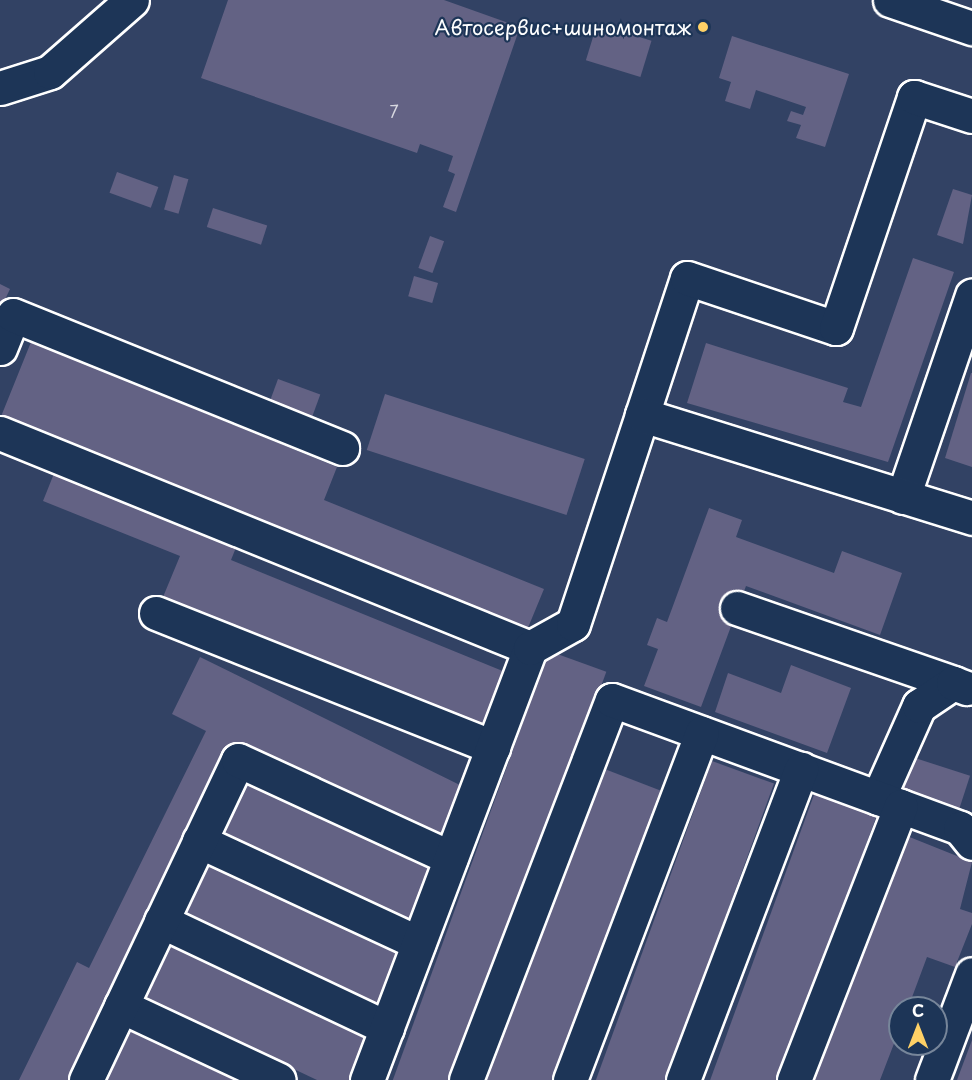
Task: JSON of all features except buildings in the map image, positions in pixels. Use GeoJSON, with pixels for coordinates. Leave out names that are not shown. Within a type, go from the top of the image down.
{"type":"FeatureCollection","features":[{"type":"Feature","properties":{"kind":"street"},"geometry":{"type":"LineString","coordinates":[[0,88],[50,72],[132,0]]}},
{"type":"Feature","properties":{"kind":"street"},"geometry":{"type":"LineString","coordinates":[[890,0],[972,28]]}},
{"type":"Feature","properties":{"kind":"street"},"geometry":{"type":"LineString","coordinates":[[367,1080],[530,648],[573,624],[687,278],[836,328],[914,97],[972,116]]}},
{"type":"Feature","properties":{"kind":"street"},"geometry":{"type":"LineString","coordinates":[[903,496],[972,296]]}},
{"type":"Feature","properties":{"kind":"street"},"geometry":{"type":"LineString","coordinates":[[0,348],[13,315],[342,448]]}},
{"type":"Feature","properties":{"kind":"street"},"geometry":{"type":"LineString","coordinates":[[642,415],[972,518]]}},
{"type":"Feature","properties":{"kind":"street"},"geometry":{"type":"LineString","coordinates":[[0,433],[530,648]]}},
{"type":"Feature","properties":{"kind":"street"},"geometry":{"type":"LineString","coordinates":[[738,608],[963,687]]}},
{"type":"Feature","properties":{"kind":"street"},"geometry":{"type":"LineString","coordinates":[[156,614],[494,747]]}},
{"type":"Feature","properties":{"kind":"street"},"geometry":{"type":"LineString","coordinates":[[794,1080],[889,802],[909,718],[931,694],[963,687]]}},
{"type":"Feature","properties":{"kind":"street"},"geometry":{"type":"LineString","coordinates":[[466,1080],[612,700],[960,828],[972,843]]}},
{"type":"Feature","properties":{"kind":"street"},"geometry":{"type":"LineString","coordinates":[[570,1080],[702,734]]}},
{"type":"Feature","properties":{"kind":"street"},"geometry":{"type":"LineString","coordinates":[[86,1080],[238,760],[451,858]]}},
{"type":"Feature","properties":{"kind":"street"},"geometry":{"type":"LineString","coordinates":[[683,1080],[801,770]]}},
{"type":"Feature","properties":{"kind":"street"},"geometry":{"type":"LineString","coordinates":[[200,841],[419,943]]}},
{"type":"Feature","properties":{"kind":"street"},"geometry":{"type":"LineString","coordinates":[[161,921],[387,1028]]}},
{"type":"Feature","properties":{"kind":"street"},"geometry":{"type":"LineString","coordinates":[[932,1080],[972,974]]}},
{"type":"Feature","properties":{"kind":"street"},"geometry":{"type":"LineString","coordinates":[[121,1006],[279,1080]]}},
{"type":"Feature","properties":{"kind":"place","name":"Автосервис+шиномонтаж"},"geometry":{"type":"Point","coordinates":[703,27]}}]}
